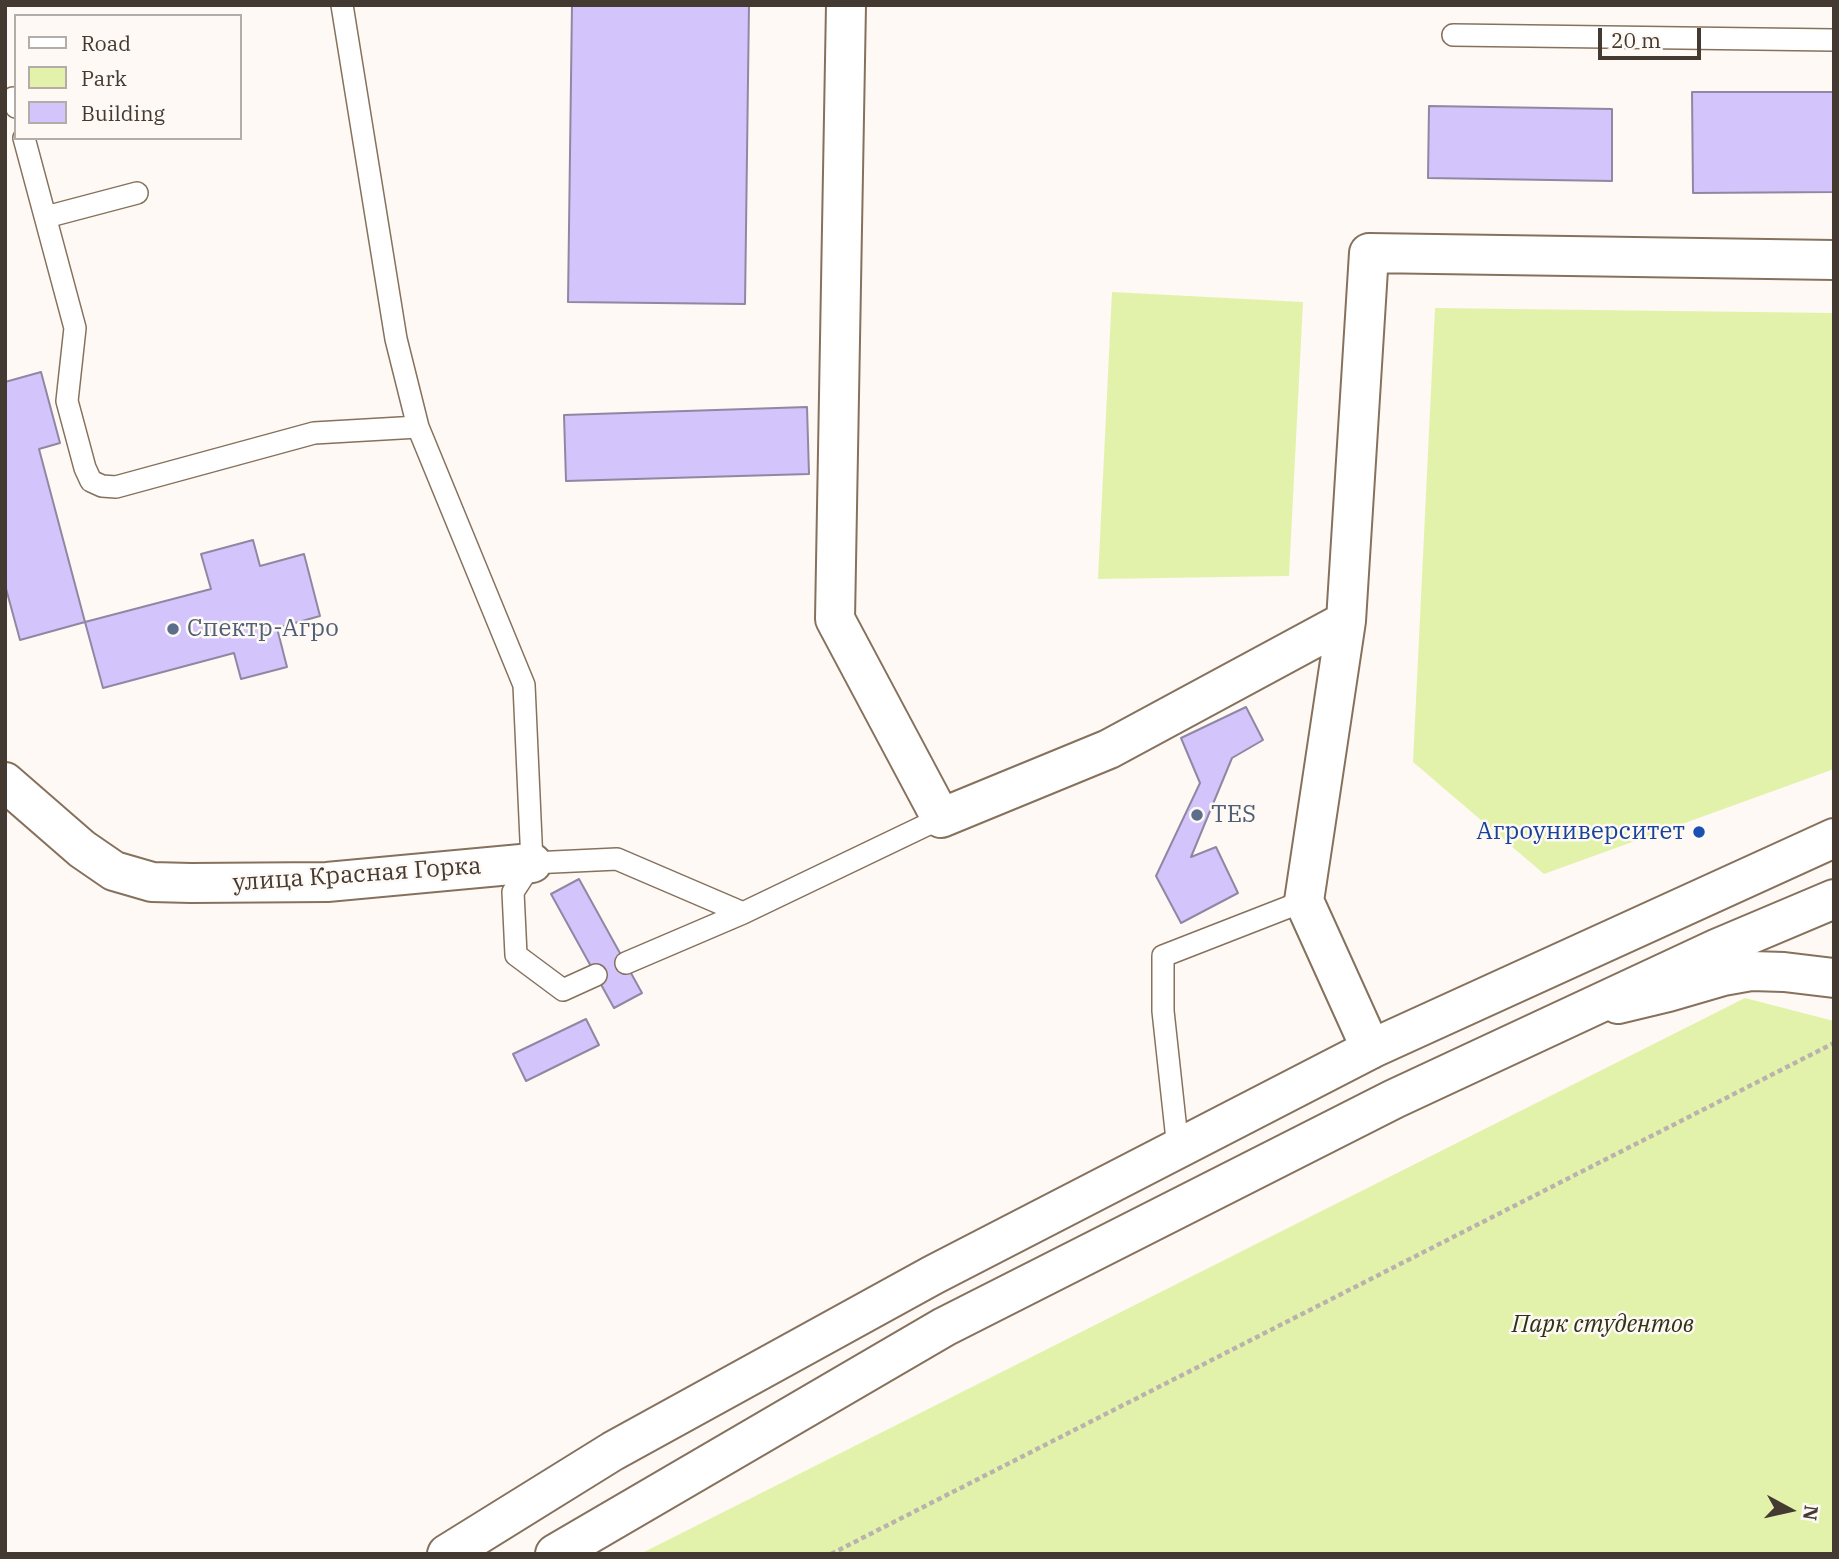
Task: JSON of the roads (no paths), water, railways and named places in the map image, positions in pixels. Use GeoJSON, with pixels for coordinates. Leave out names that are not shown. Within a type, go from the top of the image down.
{"type":"FeatureCollection","features":[{"type":"Feature","properties":{"kind":"street"},"geometry":{"type":"LineString","coordinates":[[846,5],[835,619],[941,817],[1109,749],[1346,621]]}},
{"type":"Feature","properties":{"kind":"street"},"geometry":{"type":"LineString","coordinates":[[1371,1049],[1304,901],[1346,621],[1369,253],[1834,260]]}},
{"type":"Feature","properties":{"kind":"street","name":"улица Красная Горка"},"geometry":{"type":"LineString","coordinates":[[5,782],[103,864],[114,871],[152,882],[327,881],[532,863]]}},
{"type":"Feature","properties":{"kind":"street"},"geometry":{"type":"LineString","coordinates":[[447,1554],[637,1438],[933,1275],[1371,1049],[1834,838]]}},
{"type":"Feature","properties":{"kind":"street"},"geometry":{"type":"LineString","coordinates":[[555,1554],[944,1327],[1394,1099],[1718,948],[1834,899]]}},
{"type":"Feature","properties":{"kind":"street"},"geometry":{"type":"LineString","coordinates":[[1578,1013],[1751,971],[1834,978]]}},
{"type":"Feature","properties":{"kind":"lane"},"geometry":{"type":"LineString","coordinates":[[342,5],[396,339],[418,427],[524,685],[532,863],[513,892],[516,955],[563,989],[596,975]]}},
{"type":"Feature","properties":{"kind":"lane"},"geometry":{"type":"LineString","coordinates":[[1453,34],[1834,40]]}},
{"type":"Feature","properties":{"kind":"lane"},"geometry":{"type":"LineString","coordinates":[[25,140],[75,328],[67,401],[91,481],[102,486],[116,487],[314,433],[418,427]]}},
{"type":"Feature","properties":{"kind":"lane"},"geometry":{"type":"LineString","coordinates":[[46,217],[137,193]]}},
{"type":"Feature","properties":{"kind":"lane"},"geometry":{"type":"LineString","coordinates":[[626,963],[743,913],[941,817]]}},
{"type":"Feature","properties":{"kind":"lane"},"geometry":{"type":"LineString","coordinates":[[532,863],[617,859],[743,913]]}},
{"type":"Feature","properties":{"kind":"lane"},"geometry":{"type":"LineString","coordinates":[[1178,1149],[1163,1011],[1163,956],[1304,901]]}},
{"type":"Feature","properties":{"kind":"place","name":"Спектр-Агро"},"geometry":{"type":"Point","coordinates":[173,629]}},
{"type":"Feature","properties":{"kind":"place","name":"TES"},"geometry":{"type":"Point","coordinates":[1197,815]}},
{"type":"Feature","properties":{"kind":"place","name":"Агроуниверситет"},"geometry":{"type":"Point","coordinates":[1699,832]}},
{"type":"Feature","properties":{"kind":"park label","name":"Парк студентов"},"geometry":{"type":"Point","coordinates":[1603,1325]}}]}
